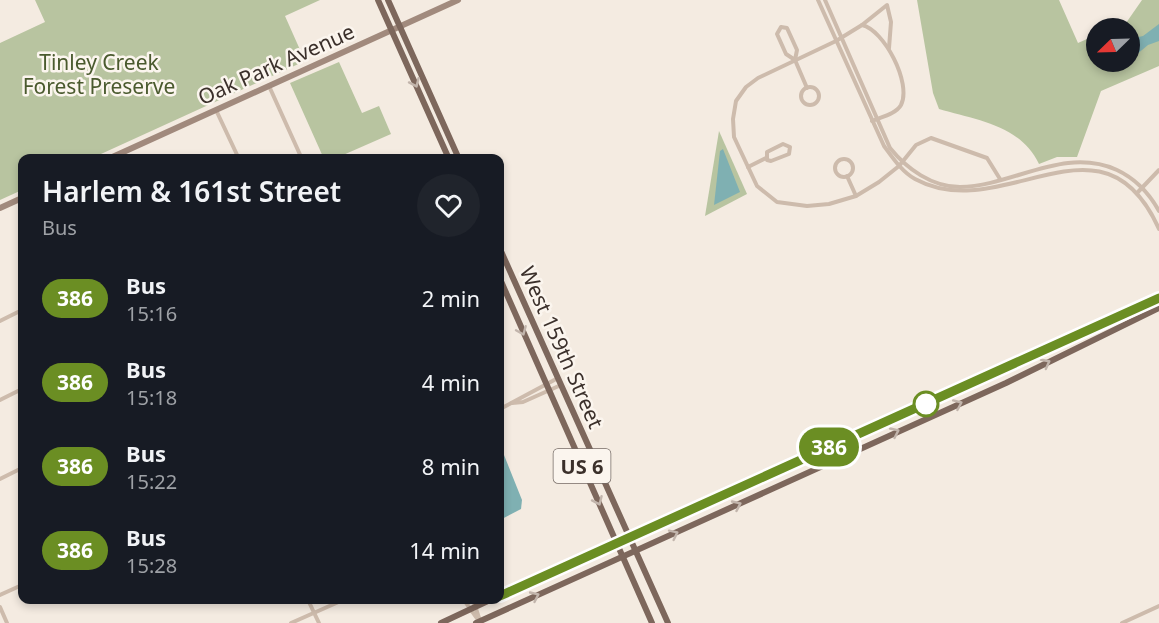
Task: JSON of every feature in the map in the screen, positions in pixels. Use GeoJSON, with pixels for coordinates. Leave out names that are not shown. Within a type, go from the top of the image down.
{"type":"FeatureCollection","features":[{"type":"Feature","properties":{"kind":"main road"},"geometry":{"type":"LineString","coordinates":[[378,0],[447,154]]}},
{"type":"Feature","properties":{"kind":"main road"},"geometry":{"type":"LineString","coordinates":[[387,0],[457,154]]}},
{"type":"Feature","properties":{"kind":"main road","name":"West 159th Street"},"geometry":{"type":"LineString","coordinates":[[504,258],[668,623]]}},
{"type":"Feature","properties":{"kind":"main road","name":"West 159th Street"},"geometry":{"type":"LineString","coordinates":[[504,288],[652,623]]}},
{"type":"Feature","properties":{"kind":"main road"},"geometry":{"type":"LineString","coordinates":[[504,594],[1159,298]]}},
{"type":"Feature","properties":{"kind":"main road"},"geometry":{"type":"LineString","coordinates":[[478,622],[1006,383],[1159,308]]}},
{"type":"Feature","properties":{"kind":"main road"},"geometry":{"type":"LineString","coordinates":[[441,623],[473,606]]}},
{"type":"Feature","properties":{"kind":"street","name":"Oak Park Avenue"},"geometry":{"type":"LineString","coordinates":[[124,154],[216,109],[458,0]]}},
{"type":"Feature","properties":{"kind":"street"},"geometry":{"type":"LineString","coordinates":[[818,0],[884,146],[914,178],[958,192],[1076,170],[1107,173],[1138,192],[1159,230]]}},
{"type":"Feature","properties":{"kind":"street"},"geometry":{"type":"LineString","coordinates":[[825,0],[877,119],[900,164],[949,186],[986,184],[1074,162],[1105,165],[1143,186],[1159,211]]}},
{"type":"Feature","properties":{"kind":"street"},"geometry":{"type":"LineString","coordinates":[[887,2],[862,25],[842,38],[750,83],[736,101],[733,119],[734,137],[760,190],[777,202],[807,206],[829,204],[856,196],[900,164],[916,145],[931,138],[987,158],[1000,179]]}},
{"type":"Feature","properties":{"kind":"street"},"geometry":{"type":"LineString","coordinates":[[887,2],[891,22],[889,48]]}},
{"type":"Feature","properties":{"kind":"street"},"geometry":{"type":"LineString","coordinates":[[862,25],[871,27],[889,48],[896,63],[902,99],[897,109],[872,121]]}},
{"type":"Feature","properties":{"kind":"street"},"geometry":{"type":"LineString","coordinates":[[795,60],[797,50],[787,28],[781,27],[777,34],[786,54],[795,60],[807,88]]}},
{"type":"Feature","properties":{"kind":"street"},"geometry":{"type":"LineString","coordinates":[[269,85],[301,154]]}},
{"type":"Feature","properties":{"kind":"street"},"geometry":{"type":"LineString","coordinates":[[807,88],[813,88],[818,93],[819,100],[814,104],[807,105],[802,100],[802,93],[807,88]]}},
{"type":"Feature","properties":{"kind":"street"},"geometry":{"type":"LineString","coordinates":[[216,109],[236,154]]}},
{"type":"Feature","properties":{"kind":"street"},"geometry":{"type":"LineString","coordinates":[[783,144],[790,147],[787,155],[771,161],[766,158],[767,152],[783,144]]}},
{"type":"Feature","properties":{"kind":"street"},"geometry":{"type":"LineString","coordinates":[[747,166],[766,158]]}},
{"type":"Feature","properties":{"kind":"street"},"geometry":{"type":"LineString","coordinates":[[840,160],[847,160],[852,165],[852,172],[847,176],[841,177],[836,172],[836,165],[840,160]]}},
{"type":"Feature","properties":{"kind":"street"},"geometry":{"type":"LineString","coordinates":[[1138,192],[1159,170]]}},
{"type":"Feature","properties":{"kind":"street"},"geometry":{"type":"LineString","coordinates":[[847,176],[856,196]]}},
{"type":"Feature","properties":{"kind":"street"},"geometry":{"type":"LineString","coordinates":[[0,208],[18,200]]}},
{"type":"Feature","properties":{"kind":"street"},"geometry":{"type":"LineString","coordinates":[[0,321],[18,312]]}},
{"type":"Feature","properties":{"kind":"street"},"geometry":{"type":"LineString","coordinates":[[511,404],[520,395],[558,378]]}},
{"type":"Feature","properties":{"kind":"street"},"geometry":{"type":"LineString","coordinates":[[504,407],[523,402],[561,385]]}},
{"type":"Feature","properties":{"kind":"street"},"geometry":{"type":"LineString","coordinates":[[0,400],[18,392]]}},
{"type":"Feature","properties":{"kind":"street"},"geometry":{"type":"LineString","coordinates":[[0,478],[18,470]]}},
{"type":"Feature","properties":{"kind":"street"},"geometry":{"type":"LineString","coordinates":[[0,595],[18,587]]}},
{"type":"Feature","properties":{"kind":"street"},"geometry":{"type":"LineString","coordinates":[[310,604],[319,623]]}},
{"type":"Feature","properties":{"kind":"street"},"geometry":{"type":"LineString","coordinates":[[291,623],[334,604]]}},
{"type":"Feature","properties":{"kind":"street"},"geometry":{"type":"LineString","coordinates":[[473,606],[478,622]]}},
{"type":"Feature","properties":{"kind":"street"},"geometry":{"type":"LineString","coordinates":[[1122,623],[1159,606]]}},
{"type":"Feature","properties":{"kind":"street"},"geometry":{"type":"LineString","coordinates":[[0,607],[7,623]]}},
{"type":"Feature","properties":{"kind":"green space","name":"Tinley Creek Forest Preserve"},"geometry":{"type":"Polygon","coordinates":[[[35,0],[320,0],[285,16],[305,61],[101,154],[18,154],[18,192],[0,200],[0,43],[45,22],[35,0]]]}},
{"type":"Feature","properties":{"kind":"green space"},"geometry":{"type":"Polygon","coordinates":[[[917,0],[1059,0],[1078,43],[1086,39],[1086,72],[1140,72],[1140,18],[1129,18],[1142,0],[1159,0],[1159,66],[1101,91],[1077,157],[1057,157],[1039,164],[1021,140],[1009,132],[982,121],[939,109],[933,93],[917,0]]]}},
{"type":"Feature","properties":{"kind":"green space"},"geometry":{"type":"Polygon","coordinates":[[[339,62],[362,113],[379,106],[391,134],[345,154],[322,154],[290,83],[339,62]]]}},
{"type":"Feature","properties":{"kind":"green space"},"geometry":{"type":"Polygon","coordinates":[[[719,131],[747,194],[705,216],[719,131]]]}},
{"type":"Feature","properties":{"kind":"water"},"geometry":{"type":"Polygon","coordinates":[[[1159,24],[1159,41],[1148,45],[1140,52],[1140,37],[1159,24]]]}},
{"type":"Feature","properties":{"kind":"water"},"geometry":{"type":"Polygon","coordinates":[[[723,149],[740,192],[714,205],[720,151],[723,149]]]}},
{"type":"Feature","properties":{"kind":"water"},"geometry":{"type":"Polygon","coordinates":[[[504,455],[522,500],[521,509],[504,518],[504,455]]]}},
{"type":"Feature","properties":{"kind":"bus line","name":"386"},"geometry":{"type":"LineString","coordinates":[[504,594],[1159,298]]}}]}
